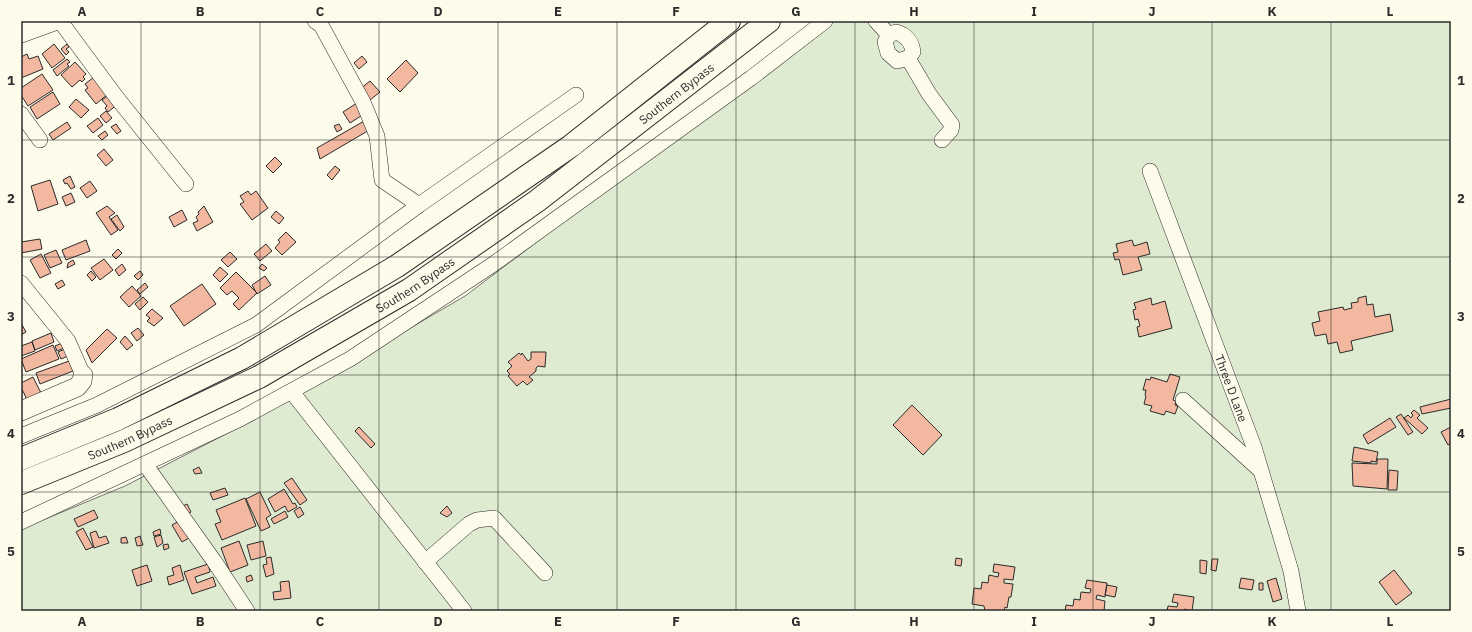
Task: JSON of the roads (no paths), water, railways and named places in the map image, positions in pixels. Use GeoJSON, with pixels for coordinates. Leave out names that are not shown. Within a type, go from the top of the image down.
{"type":"FeatureCollection","features":[{"type":"Feature","properties":{"kind":"highway","name":"Southern Bypass"},"geometry":{"type":"LineString","coordinates":[[21,459],[118,419],[242,358],[391,270],[571,146],[729,21]]}},
{"type":"Feature","properties":{"kind":"highway","name":"Southern Bypass"},"geometry":{"type":"LineString","coordinates":[[21,483],[124,441],[259,377],[409,290],[537,201],[769,21]]}},
{"type":"Feature","properties":{"kind":"main road"},"geometry":{"type":"LineString","coordinates":[[21,33],[54,21]]}},
{"type":"Feature","properties":{"kind":"main road"},"geometry":{"type":"LineString","coordinates":[[21,412],[77,387],[82,381],[83,375]]}},
{"type":"Feature","properties":{"kind":"street"},"geometry":{"type":"LineString","coordinates":[[60,21],[117,98],[186,184]]}},
{"type":"Feature","properties":{"kind":"street"},"geometry":{"type":"LineString","coordinates":[[315,21],[321,25],[363,102],[377,136],[382,180],[419,205]]}},
{"type":"Feature","properties":{"kind":"street"},"geometry":{"type":"LineString","coordinates":[[21,522],[240,419],[350,360],[474,278],[751,78],[825,21]]}},
{"type":"Feature","properties":{"kind":"street"},"geometry":{"type":"LineString","coordinates":[[876,21],[889,35],[885,42],[885,47],[891,58],[897,61],[908,58],[930,94],[952,125],[951,130],[942,140]]}},
{"type":"Feature","properties":{"kind":"street"},"geometry":{"type":"LineString","coordinates":[[21,436],[96,405],[256,325],[419,205],[576,95]]}},
{"type":"Feature","properties":{"kind":"street"},"geometry":{"type":"LineString","coordinates":[[21,114],[40,140]]}},
{"type":"Feature","properties":{"kind":"street","name":"Three D Lane"},"geometry":{"type":"LineString","coordinates":[[1150,171],[1210,328],[1261,471],[1291,571],[1298,611]]}},
{"type":"Feature","properties":{"kind":"street"},"geometry":{"type":"LineString","coordinates":[[21,283],[68,342],[83,375]]}},
{"type":"Feature","properties":{"kind":"street"},"geometry":{"type":"LineString","coordinates":[[292,392],[464,611]]}},
{"type":"Feature","properties":{"kind":"street"},"geometry":{"type":"LineString","coordinates":[[1183,400],[1261,471]]}},
{"type":"Feature","properties":{"kind":"street"},"geometry":{"type":"LineString","coordinates":[[145,464],[214,561],[247,611]]}},
{"type":"Feature","properties":{"kind":"street"},"geometry":{"type":"LineString","coordinates":[[425,562],[469,524],[477,520],[494,518],[545,573]]}}]}
